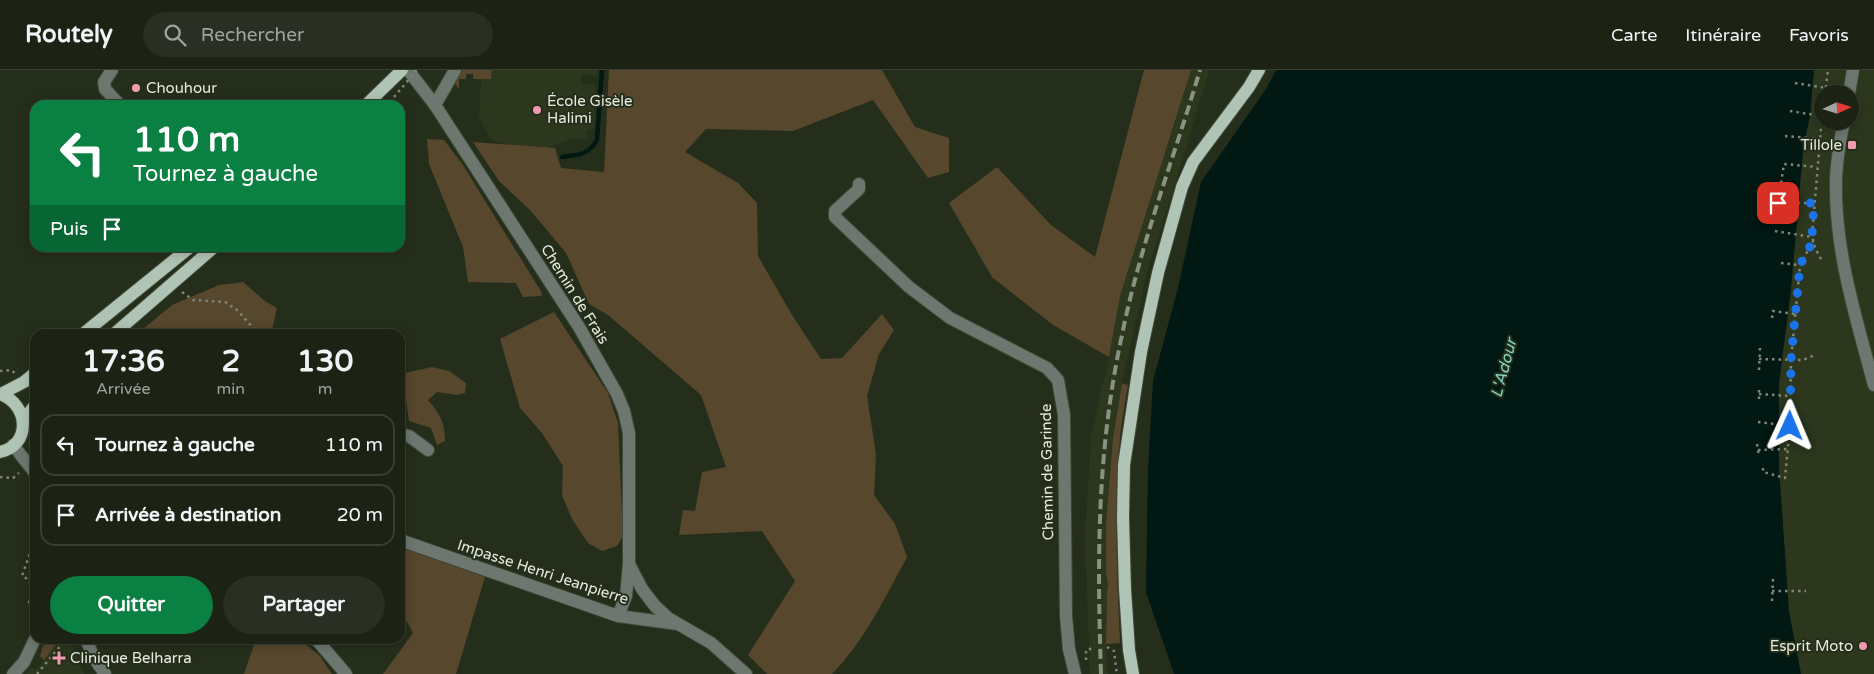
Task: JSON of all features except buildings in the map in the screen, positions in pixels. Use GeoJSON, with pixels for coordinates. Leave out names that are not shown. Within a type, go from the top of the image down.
{"type":"FeatureCollection","features":[{"type":"Feature","properties":{"kind":"main road"},"geometry":{"type":"LineString","coordinates":[[375,100],[389,92],[402,70]]}},
{"type":"Feature","properties":{"kind":"main road"},"geometry":{"type":"LineString","coordinates":[[1133,674],[1129,650],[1125,589],[1124,465],[1141,352],[1158,273],[1182,187],[1193,162],[1249,87],[1259,70]]}},
{"type":"Feature","properties":{"kind":"main road"},"geometry":{"type":"LineString","coordinates":[[89,329],[184,252]]}},
{"type":"Feature","properties":{"kind":"main road"},"geometry":{"type":"LineString","coordinates":[[120,329],[208,252]]}},
{"type":"Feature","properties":{"kind":"main road"},"geometry":{"type":"LineString","coordinates":[[1,394],[30,377]]}},
{"type":"Feature","properties":{"kind":"main road"},"geometry":{"type":"LineString","coordinates":[[0,452],[13,445],[21,434],[23,421],[21,412],[16,404],[10,398],[1,394]]}},
{"type":"Feature","properties":{"kind":"main road"},"geometry":{"type":"LineString","coordinates":[[23,421],[30,412]]}},
{"type":"Feature","properties":{"kind":"street"},"geometry":{"type":"LineString","coordinates":[[112,70],[104,82],[105,89],[115,100]]}},
{"type":"Feature","properties":{"kind":"street","name":"Chemin de Frais"},"geometry":{"type":"LineString","coordinates":[[408,70],[435,105],[579,327],[620,402],[629,433],[629,564],[626,596],[618,616]]}},
{"type":"Feature","properties":{"kind":"street"},"geometry":{"type":"LineString","coordinates":[[435,105],[455,70]]}},
{"type":"Feature","properties":{"kind":"street"},"geometry":{"type":"LineString","coordinates":[[1850,85],[1853,70]]}},
{"type":"Feature","properties":{"kind":"street"},"geometry":{"type":"LineString","coordinates":[[1843,130],[1836,177],[1836,199],[1842,256],[1874,385]]}},
{"type":"Feature","properties":{"kind":"street","name":"Chemin de Garinde"},"geometry":{"type":"LineString","coordinates":[[859,184],[859,189],[835,210],[835,217],[909,287],[950,318],[1047,368],[1058,380],[1064,415],[1066,616],[1069,649],[1075,674]]}},
{"type":"Feature","properties":{"kind":"street"},"geometry":{"type":"LineString","coordinates":[[405,435],[428,450]]}},
{"type":"Feature","properties":{"kind":"street"},"geometry":{"type":"LineString","coordinates":[[13,445],[30,467]]}},
{"type":"Feature","properties":{"kind":"street","name":"Impasse Henri Jeanpierre"},"geometry":{"type":"LineString","coordinates":[[405,542],[618,616],[678,624]]}},
{"type":"Feature","properties":{"kind":"street","name":"Chemin de Frais"},"geometry":{"type":"LineString","coordinates":[[629,564],[642,589],[655,606],[678,624],[711,643],[746,674]]}},
{"type":"Feature","properties":{"kind":"street"},"geometry":{"type":"LineString","coordinates":[[14,674],[24,662],[33,644]]}},
{"type":"Feature","properties":{"kind":"street"},"geometry":{"type":"LineString","coordinates":[[88,644],[94,658],[105,674]]}},
{"type":"Feature","properties":{"kind":"street"},"geometry":{"type":"LineString","coordinates":[[320,644],[346,674]]}},
{"type":"Feature","properties":{"kind":"path"},"geometry":{"type":"LineString","coordinates":[[389,92],[417,70]]}},
{"type":"Feature","properties":{"kind":"path"},"geometry":{"type":"LineString","coordinates":[[1826,85],[1828,70]]}},
{"type":"Feature","properties":{"kind":"path"},"geometry":{"type":"LineString","coordinates":[[1795,83],[1814,86]]}},
{"type":"Feature","properties":{"kind":"path"},"geometry":{"type":"LineString","coordinates":[[1790,111],[1814,115]]}},
{"type":"Feature","properties":{"kind":"path"},"geometry":{"type":"LineString","coordinates":[[1821,130],[1812,237],[1821,259]]}},
{"type":"Feature","properties":{"kind":"path"},"geometry":{"type":"LineString","coordinates":[[1785,136],[1820,139]]}},
{"type":"Feature","properties":{"kind":"path"},"geometry":{"type":"LineString","coordinates":[[1781,183],[1784,164],[1817,167]]}},
{"type":"Feature","properties":{"kind":"path"},"geometry":{"type":"LineString","coordinates":[[1778,203],[1814,203]]}},
{"type":"Feature","properties":{"kind":"path"},"geometry":{"type":"LineString","coordinates":[[1775,231],[1812,237]]}},
{"type":"Feature","properties":{"kind":"path"},"geometry":{"type":"LineString","coordinates":[[1763,468],[1763,472],[1785,478],[1789,449],[1791,360],[1800,265],[1813,241]]}},
{"type":"Feature","properties":{"kind":"path"},"geometry":{"type":"LineString","coordinates":[[1780,263],[1800,265]]}},
{"type":"Feature","properties":{"kind":"path"},"geometry":{"type":"LineString","coordinates":[[175,288],[193,300],[225,302],[237,310],[254,329]]}},
{"type":"Feature","properties":{"kind":"path"},"geometry":{"type":"LineString","coordinates":[[1772,318],[1773,311],[1795,314]]}},
{"type":"Feature","properties":{"kind":"path"},"geometry":{"type":"LineString","coordinates":[[1759,370],[1760,348]]}},
{"type":"Feature","properties":{"kind":"path"},"geometry":{"type":"LineString","coordinates":[[1759,359],[1803,360],[1815,355]]}},
{"type":"Feature","properties":{"kind":"path"},"geometry":{"type":"LineString","coordinates":[[0,371],[11,370],[18,375]]}},
{"type":"Feature","properties":{"kind":"path"},"geometry":{"type":"LineString","coordinates":[[1759,390],[1759,400]]}},
{"type":"Feature","properties":{"kind":"path"},"geometry":{"type":"LineString","coordinates":[[1759,394],[1791,396]]}},
{"type":"Feature","properties":{"kind":"path"},"geometry":{"type":"LineString","coordinates":[[1758,422],[1790,426]]}},
{"type":"Feature","properties":{"kind":"path"},"geometry":{"type":"LineString","coordinates":[[1758,444],[1759,456]]}},
{"type":"Feature","properties":{"kind":"path"},"geometry":{"type":"LineString","coordinates":[[1758,450],[1789,449]]}},
{"type":"Feature","properties":{"kind":"path"},"geometry":{"type":"LineString","coordinates":[[0,477],[13,478],[20,471]]}},
{"type":"Feature","properties":{"kind":"path"},"geometry":{"type":"LineString","coordinates":[[30,553],[22,576],[30,582]]}},
{"type":"Feature","properties":{"kind":"path"},"geometry":{"type":"LineString","coordinates":[[1772,602],[1773,579]]}},
{"type":"Feature","properties":{"kind":"path"},"geometry":{"type":"LineString","coordinates":[[1772,591],[1806,591]]}},
{"type":"Feature","properties":{"kind":"path"},"geometry":{"type":"LineString","coordinates":[[37,674],[62,644]]}},
{"type":"Feature","properties":{"kind":"path"},"geometry":{"type":"LineString","coordinates":[[1107,647],[1114,651],[1118,674]]}},
{"type":"Feature","properties":{"kind":"path"},"geometry":{"type":"LineString","coordinates":[[1087,666],[1086,650],[1094,648]]}},
{"type":"Feature","properties":{"kind":"shaded area"},"geometry":{"type":"Polygon","coordinates":[[[460,70],[492,70],[491,79],[473,79],[473,74],[466,74],[466,79],[459,79],[459,89],[453,81],[460,70]]]}},
{"type":"Feature","properties":{"kind":"shaded area","name":"École Gisèle Halimi"},"geometry":{"type":"Polygon","coordinates":[[[492,70],[597,70],[597,76],[581,75],[581,84],[596,85],[594,129],[587,129],[587,140],[567,138],[567,141],[539,150],[516,148],[491,139],[479,117],[481,79],[491,79],[492,70]]]}},
{"type":"Feature","properties":{"kind":"shaded area"},"geometry":{"type":"Polygon","coordinates":[[[609,70],[882,70],[915,127],[949,138],[949,172],[928,178],[873,100],[793,131],[706,129],[685,152],[738,183],[757,203],[758,256],[792,315],[821,359],[842,358],[882,314],[894,330],[879,354],[867,396],[876,454],[874,495],[895,524],[907,557],[864,634],[832,674],[767,674],[748,655],[795,581],[762,531],[679,535],[683,510],[695,511],[702,472],[726,467],[701,395],[608,315],[589,304],[566,253],[530,210],[499,181],[473,142],[555,148],[561,168],[604,172],[609,70]]]}},
{"type":"Feature","properties":{"kind":"shaded area"},"geometry":{"type":"Polygon","coordinates":[[[1144,70],[1191,70],[1120,296],[1109,357],[1053,325],[992,277],[949,203],[997,167],[1051,225],[1095,257],[1144,70]]]}},
{"type":"Feature","properties":{"kind":"shaded area"},"geometry":{"type":"Polygon","coordinates":[[[1191,70],[1209,70],[1147,273],[1122,383],[1113,438],[1106,525],[1106,573],[1108,584],[1106,644],[1108,674],[1090,674],[1085,538],[1091,436],[1109,357],[1120,296],[1191,70]]]}},
{"type":"Feature","properties":{"kind":"shaded area"},"geometry":{"type":"Polygon","coordinates":[[[1814,70],[1874,70],[1874,674],[1801,674],[1789,612],[1779,468],[1779,383],[1791,290],[1803,150],[1810,115],[1814,70]]]}},
{"type":"Feature","properties":{"kind":"shaded area"},"geometry":{"type":"Polygon","coordinates":[[[427,139],[444,140],[463,165],[542,293],[541,296],[523,297],[516,283],[468,282],[463,247],[429,164],[427,139]]]}},
{"type":"Feature","properties":{"kind":"shaded area"},"geometry":{"type":"Polygon","coordinates":[[[243,282],[265,301],[277,308],[272,329],[143,329],[172,305],[219,285],[243,282]]]}},
{"type":"Feature","properties":{"kind":"shaded area"},"geometry":{"type":"Polygon","coordinates":[[[554,312],[608,393],[618,423],[623,536],[617,546],[602,551],[588,543],[572,519],[562,495],[563,466],[542,433],[520,408],[500,339],[554,312]]]}},
{"type":"Feature","properties":{"kind":"shaded area"},"geometry":{"type":"Polygon","coordinates":[[[432,367],[449,371],[466,383],[465,393],[457,395],[437,392],[428,400],[439,414],[443,424],[445,441],[437,445],[431,428],[409,421],[405,400],[405,373],[432,367]]]}},
{"type":"Feature","properties":{"kind":"shaded area"},"geometry":{"type":"Polygon","coordinates":[[[1122,383],[1128,385],[1120,437],[1117,489],[1120,643],[1106,644],[1108,584],[1106,573],[1106,525],[1113,438],[1122,383]]]}},
{"type":"Feature","properties":{"kind":"shaded area"},"geometry":{"type":"Polygon","coordinates":[[[405,549],[485,577],[456,674],[383,674],[413,633],[405,618],[405,549]]]}},
{"type":"Feature","properties":{"kind":"shaded area","name":"Clinique Belharra"},"geometry":{"type":"Polygon","coordinates":[[[44,644],[72,644],[84,674],[25,674],[31,667],[35,670],[44,660],[40,656],[44,644]]]}},
{"type":"Feature","properties":{"kind":"shaded area"},"geometry":{"type":"Polygon","coordinates":[[[44,644],[56,644],[44,660],[40,656],[44,644]]]}},
{"type":"Feature","properties":{"kind":"shaded area"},"geometry":{"type":"Polygon","coordinates":[[[254,644],[305,644],[320,656],[332,674],[244,674],[254,644]]]}},
{"type":"Feature","properties":{"kind":"water","name":"L'Adour"},"geometry":{"type":"Polygon","coordinates":[[[1276,70],[1814,70],[1810,115],[1803,150],[1791,290],[1779,383],[1779,468],[1789,612],[1801,674],[1174,674],[1146,592],[1148,470],[1153,381],[1178,288],[1201,182],[1266,89],[1276,70]]]}},
{"type":"Feature","properties":{"kind":"waterway"},"geometry":{"type":"LineString","coordinates":[[562,157],[578,155],[590,149],[597,140],[602,70]]}},
{"type":"Feature","properties":{"kind":"railway"},"geometry":{"type":"LineString","coordinates":[[1101,674],[1099,546],[1103,462],[1114,378],[1129,301],[1138,268],[1200,70]]}},
{"type":"Feature","properties":{"kind":"place","name":"Chouhour"},"geometry":{"type":"Point","coordinates":[136,88]}},
{"type":"Feature","properties":{"kind":"place","name":"École Gisèle Halimi"},"geometry":{"type":"Point","coordinates":[537,110]}},
{"type":"Feature","properties":{"kind":"place","name":"Tillole"},"geometry":{"type":"Point","coordinates":[1852,145]}},
{"type":"Feature","properties":{"kind":"place","name":"Esprit Moto"},"geometry":{"type":"Point","coordinates":[1863,646]}},
{"type":"Feature","properties":{"kind":"place","name":"Clinique Belharra"},"geometry":{"type":"Point","coordinates":[59,658]}},
{"type":"Feature","properties":{"kind":"route"},"geometry":{"type":"LineString","coordinates":[[1778,203],[1814,203],[1813,241],[1800,265],[1791,360],[1790,426]]}}]}
